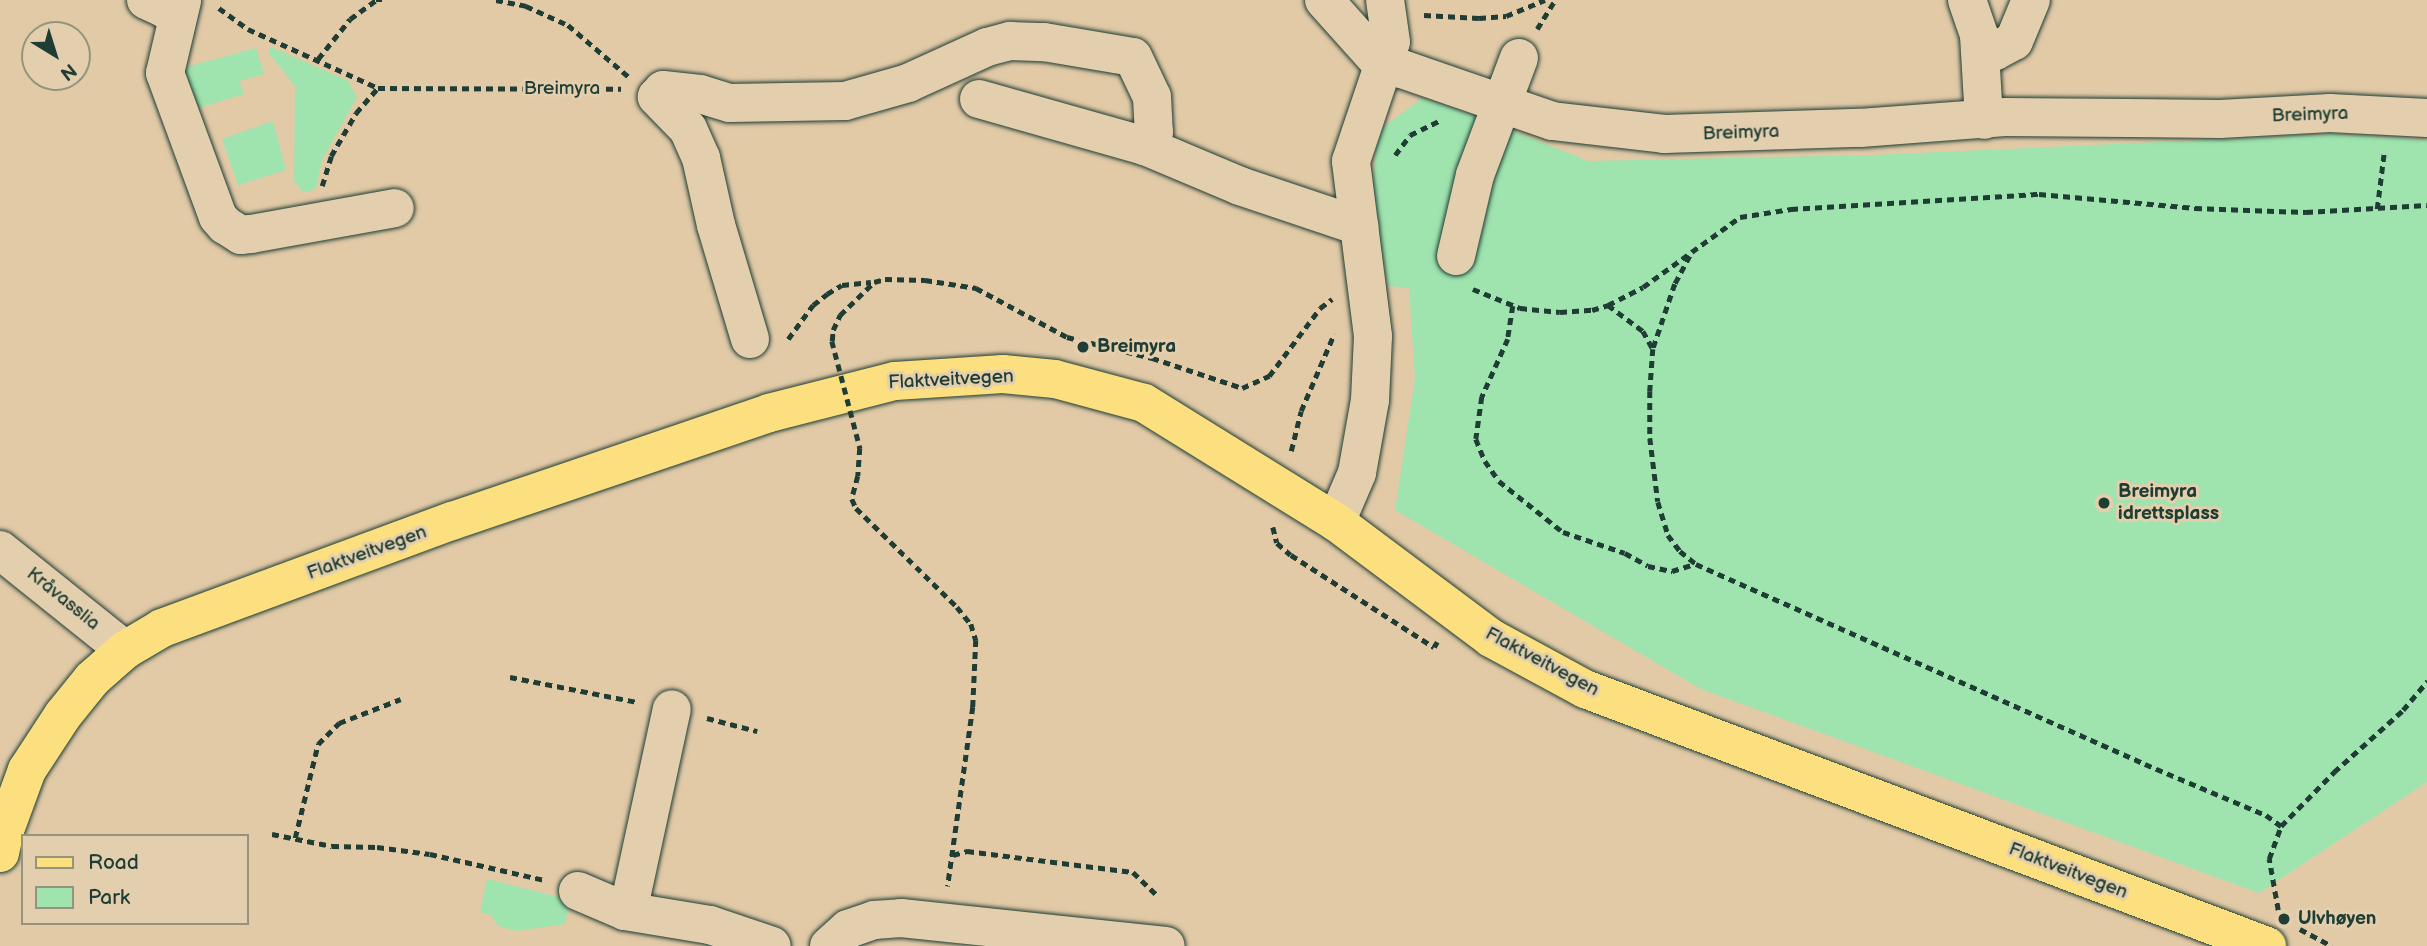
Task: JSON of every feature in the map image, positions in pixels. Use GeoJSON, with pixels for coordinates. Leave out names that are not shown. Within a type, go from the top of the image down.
{"type":"FeatureCollection","features":[{"type":"Feature","properties":{"kind":"main road","name":"Flaktveitvegen"},"geometry":{"type":"LineString","coordinates":[[0,853],[5,830],[27,770],[63,715],[92,679],[125,650],[162,628],[452,521],[769,413],[895,381],[1003,374],[1055,379],[1144,403],[1336,522],[1491,638],[1585,689],[2273,932]]}},
{"type":"Feature","properties":{"kind":"street"},"geometry":{"type":"LineString","coordinates":[[146,0],[165,9],[182,0]]}},
{"type":"Feature","properties":{"kind":"street"},"geometry":{"type":"LineString","coordinates":[[182,0],[165,73],[218,217],[225,226],[241,234],[395,208]]}},
{"type":"Feature","properties":{"kind":"street"},"geometry":{"type":"LineString","coordinates":[[1324,0],[1383,66]]}},
{"type":"Feature","properties":{"kind":"street"},"geometry":{"type":"LineString","coordinates":[[1967,0],[1980,47],[1984,120]]}},
{"type":"Feature","properties":{"kind":"street"},"geometry":{"type":"LineString","coordinates":[[1980,47],[1995,51],[2014,41],[2031,0]]}},
{"type":"Feature","properties":{"kind":"street"},"geometry":{"type":"LineString","coordinates":[[1336,522],[1357,473],[1370,400],[1373,336],[1351,292],[1359,226],[1352,161],[1391,42],[1385,5]]}},
{"type":"Feature","properties":{"kind":"street"},"geometry":{"type":"LineString","coordinates":[[750,339],[696,147],[688,129],[657,97],[663,90],[700,94],[730,103],[845,101],[908,83],[986,47],[1010,41],[1044,42],[1133,57],[1152,96],[1154,132],[1145,146]]}},
{"type":"Feature","properties":{"kind":"street"},"geometry":{"type":"LineString","coordinates":[[1455,256],[1475,175],[1519,58]]}},
{"type":"Feature","properties":{"kind":"street","name":"Breimyra"},"geometry":{"type":"LineString","coordinates":[[1383,66],[1402,69],[1496,117],[1683,135],[2005,117],[2220,119],[2330,113],[2427,118]]}},
{"type":"Feature","properties":{"kind":"street"},"geometry":{"type":"LineString","coordinates":[[979,99],[1145,146],[1240,186],[1359,226]]}},
{"type":"Feature","properties":{"kind":"street"},"geometry":{"type":"LineString","coordinates":[[696,147],[730,103]]}},
{"type":"Feature","properties":{"kind":"street","name":"Kråvasslia"},"geometry":{"type":"LineString","coordinates":[[0,550],[125,650]]}},
{"type":"Feature","properties":{"kind":"street"},"geometry":{"type":"LineString","coordinates":[[625,911],[631,898],[672,709]]}},
{"type":"Feature","properties":{"kind":"street"},"geometry":{"type":"LineString","coordinates":[[578,891],[625,911],[710,925],[772,946]]}},
{"type":"Feature","properties":{"kind":"street"},"geometry":{"type":"LineString","coordinates":[[829,946],[848,929],[891,932],[947,921],[1166,946]]}},
{"type":"Feature","properties":{"kind":"path","name":"Breimyra"},"geometry":{"type":"LineString","coordinates":[[208,0],[248,29],[378,88],[627,89]]}},
{"type":"Feature","properties":{"kind":"path"},"geometry":{"type":"LineString","coordinates":[[318,59],[350,19],[376,0],[382,0]]}},
{"type":"Feature","properties":{"kind":"path","name":"Breimyra"},"geometry":{"type":"LineString","coordinates":[[496,0],[526,6],[568,25],[620,67],[633,82]]}},
{"type":"Feature","properties":{"kind":"path"},"geometry":{"type":"LineString","coordinates":[[1385,5],[1479,18],[1506,16],[1545,0]]}},
{"type":"Feature","properties":{"kind":"path"},"geometry":{"type":"LineString","coordinates":[[325,220],[321,189],[324,171],[356,113],[378,88]]}},
{"type":"Feature","properties":{"kind":"path"},"geometry":{"type":"LineString","coordinates":[[2377,209],[2389,114]]}},
{"type":"Feature","properties":{"kind":"path"},"geometry":{"type":"LineString","coordinates":[[1391,162],[1410,135],[1427,125],[1449,118],[1496,117]]}},
{"type":"Feature","properties":{"kind":"path"},"geometry":{"type":"LineString","coordinates":[[1455,256],[1465,280],[1473,289],[1513,306],[1560,313],[1608,305],[1643,287],[1690,256],[1721,228],[1740,217],[1791,209],[2039,194],[2195,208],[2305,212],[2427,205]]}},
{"type":"Feature","properties":{"kind":"path"},"geometry":{"type":"LineString","coordinates":[[1690,256],[1675,284],[1653,349],[1650,438],[1658,502],[1668,535],[1679,551],[1696,564],[2145,764],[2266,814],[2281,826]]}},
{"type":"Feature","properties":{"kind":"path"},"geometry":{"type":"LineString","coordinates":[[750,339],[757,358],[766,360],[776,353],[813,305],[842,285],[885,279],[925,280],[976,288],[1067,337],[1152,358],[1220,383],[1242,388],[1269,376],[1320,308],[1351,292]]}},
{"type":"Feature","properties":{"kind":"path"},"geometry":{"type":"LineString","coordinates":[[874,282],[840,315],[833,330],[832,341],[860,448],[859,476],[852,499],[856,508],[957,607],[971,624],[975,640],[973,707],[947,921]]}},
{"type":"Feature","properties":{"kind":"path"},"geometry":{"type":"LineString","coordinates":[[1291,452],[1301,411],[1351,292]]}},
{"type":"Feature","properties":{"kind":"path"},"geometry":{"type":"LineString","coordinates":[[1608,305],[1643,331],[1653,349]]}},
{"type":"Feature","properties":{"kind":"path"},"geometry":{"type":"LineString","coordinates":[[1513,306],[1508,339],[1482,397],[1476,439],[1485,461],[1499,481],[1563,532],[1625,553],[1648,566],[1672,571],[1696,564]]}},
{"type":"Feature","properties":{"kind":"path"},"geometry":{"type":"LineString","coordinates":[[1273,522],[1277,543],[1291,555],[1434,647],[1457,611]]}},
{"type":"Feature","properties":{"kind":"path"},"geometry":{"type":"LineString","coordinates":[[510,677],[672,709],[757,731]]}},
{"type":"Feature","properties":{"kind":"path"},"geometry":{"type":"LineString","coordinates":[[2273,932],[2269,859],[2281,826],[2334,772],[2403,710],[2427,681]]}},
{"type":"Feature","properties":{"kind":"path"},"geometry":{"type":"LineString","coordinates":[[295,838],[318,744],[339,723],[401,699]]}},
{"type":"Feature","properties":{"kind":"path"},"geometry":{"type":"LineString","coordinates":[[272,834],[332,846],[377,847],[430,854],[578,891]]}},
{"type":"Feature","properties":{"kind":"path"},"geometry":{"type":"LineString","coordinates":[[953,855],[967,851],[1133,872],[1156,894]]}},
{"type":"Feature","properties":{"kind":"green space"},"geometry":{"type":"Polygon","coordinates":[[[271,47],[348,81],[357,97],[322,160],[316,188],[308,192],[302,191],[294,181],[295,86],[268,52],[271,47]]]}},
{"type":"Feature","properties":{"kind":"green space"},"geometry":{"type":"Polygon","coordinates":[[[256,48],[264,74],[239,81],[244,94],[192,110],[179,69],[256,48]]]}},
{"type":"Feature","properties":{"kind":"green space"},"geometry":{"type":"Polygon","coordinates":[[[1422,98],[1476,116],[1588,161],[1873,155],[2335,134],[2427,140],[2427,782],[2259,893],[1701,689],[1395,510],[1415,378],[1409,288],[1388,286],[1372,203],[1377,132],[1422,98]]]}},
{"type":"Feature","properties":{"kind":"green space"},"geometry":{"type":"Polygon","coordinates":[[[273,121],[286,170],[238,185],[222,139],[273,121]]]}},
{"type":"Feature","properties":{"kind":"green space"},"geometry":{"type":"Polygon","coordinates":[[[487,879],[570,900],[565,924],[516,931],[498,926],[491,915],[480,912],[487,879]]]}},
{"type":"Feature","properties":{"kind":"place","name":"Breimyra"},"geometry":{"type":"Point","coordinates":[1083,347]}},
{"type":"Feature","properties":{"kind":"place","name":"Breimyra idrettsplass"},"geometry":{"type":"Point","coordinates":[2104,503]}},
{"type":"Feature","properties":{"kind":"place","name":"Ulvhøyen"},"geometry":{"type":"Point","coordinates":[2284,919]}}]}
